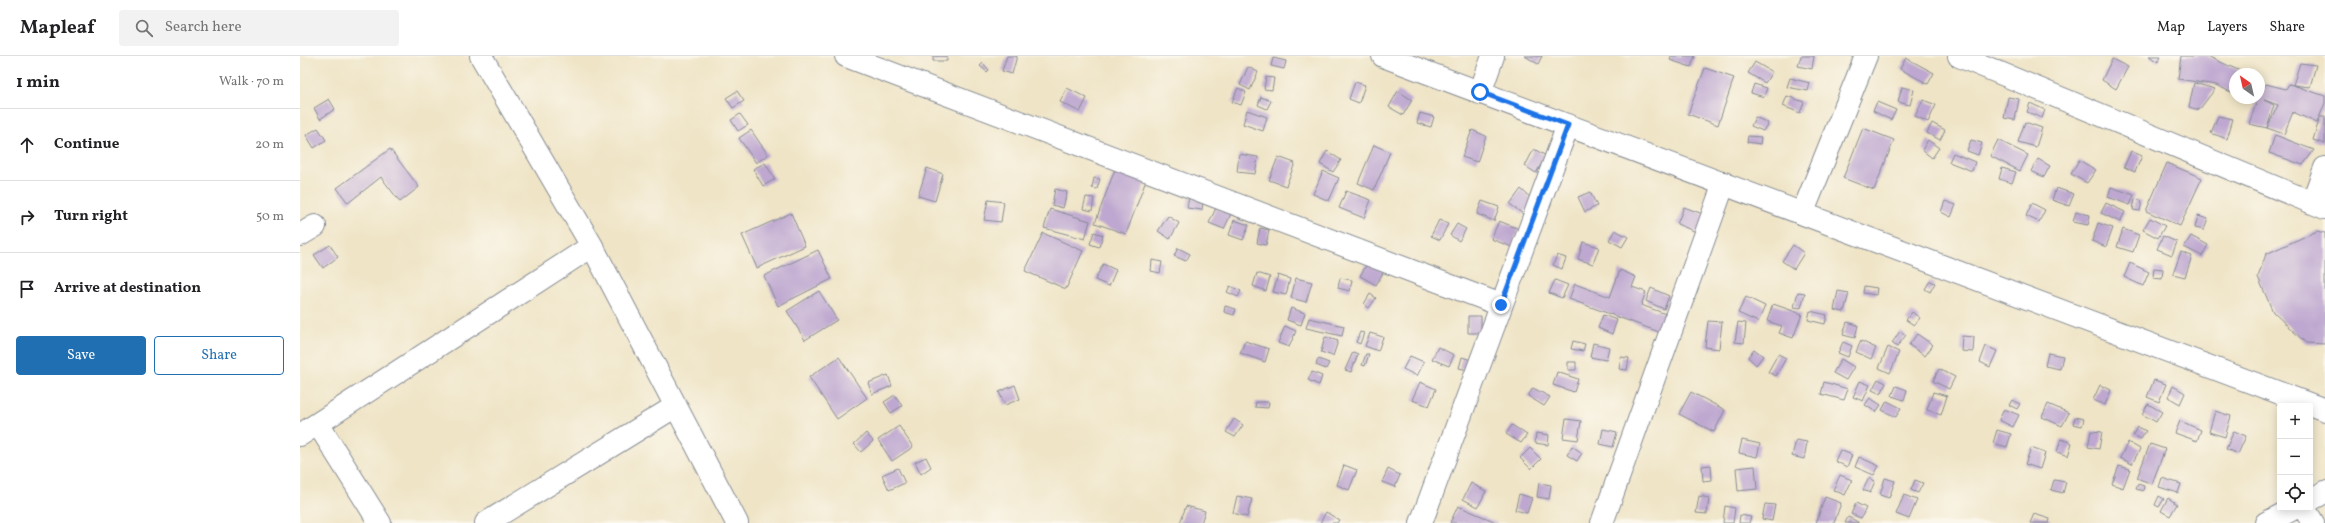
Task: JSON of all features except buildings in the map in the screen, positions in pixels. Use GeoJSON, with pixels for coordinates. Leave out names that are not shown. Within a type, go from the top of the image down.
{"type":"FeatureCollection","features":[{"type":"Feature","properties":{"kind":"street"},"geometry":{"type":"LineString","coordinates":[[481,56],[592,246],[737,523]]}},
{"type":"Feature","properties":{"kind":"street"},"geometry":{"type":"LineString","coordinates":[[846,56],[1501,305]]}},
{"type":"Feature","properties":{"kind":"street"},"geometry":{"type":"LineString","coordinates":[[1383,56],[1803,212],[2107,329],[2325,410]]}},
{"type":"Feature","properties":{"kind":"street"},"geometry":{"type":"LineString","coordinates":[[1480,92],[1493,56]]}},
{"type":"Feature","properties":{"kind":"street"},"geometry":{"type":"LineString","coordinates":[[1803,212],[1866,56]]}},
{"type":"Feature","properties":{"kind":"street"},"geometry":{"type":"LineString","coordinates":[[1959,56],[2318,206],[2325,168]]}},
{"type":"Feature","properties":{"kind":"street"},"geometry":{"type":"LineString","coordinates":[[1421,523],[1568,125]]}},
{"type":"Feature","properties":{"kind":"street"},"geometry":{"type":"LineString","coordinates":[[1602,523],[1724,183]]}},
{"type":"Feature","properties":{"kind":"street"},"geometry":{"type":"LineString","coordinates":[[380,523],[309,429],[592,246]]}},
{"type":"Feature","properties":{"kind":"street"},"geometry":{"type":"LineString","coordinates":[[486,523],[676,406]]}},
{"type":"Feature","properties":{"kind":"street"},"geometry":{"type":"LineString","coordinates":[[2313,498],[2325,492]]}},
{"type":"Feature","properties":{"kind":"street"},"geometry":{"type":"LineString","coordinates":[[2266,523],[2289,511]]}},
{"type":"Feature","properties":{"kind":"street"},"geometry":{"type":"LineString","coordinates":[[2306,511],[2313,523]]}},
{"type":"Feature","properties":{"kind":"route"},"geometry":{"type":"LineString","coordinates":[[1480,92],[1568,125],[1501,305]]}}]}
